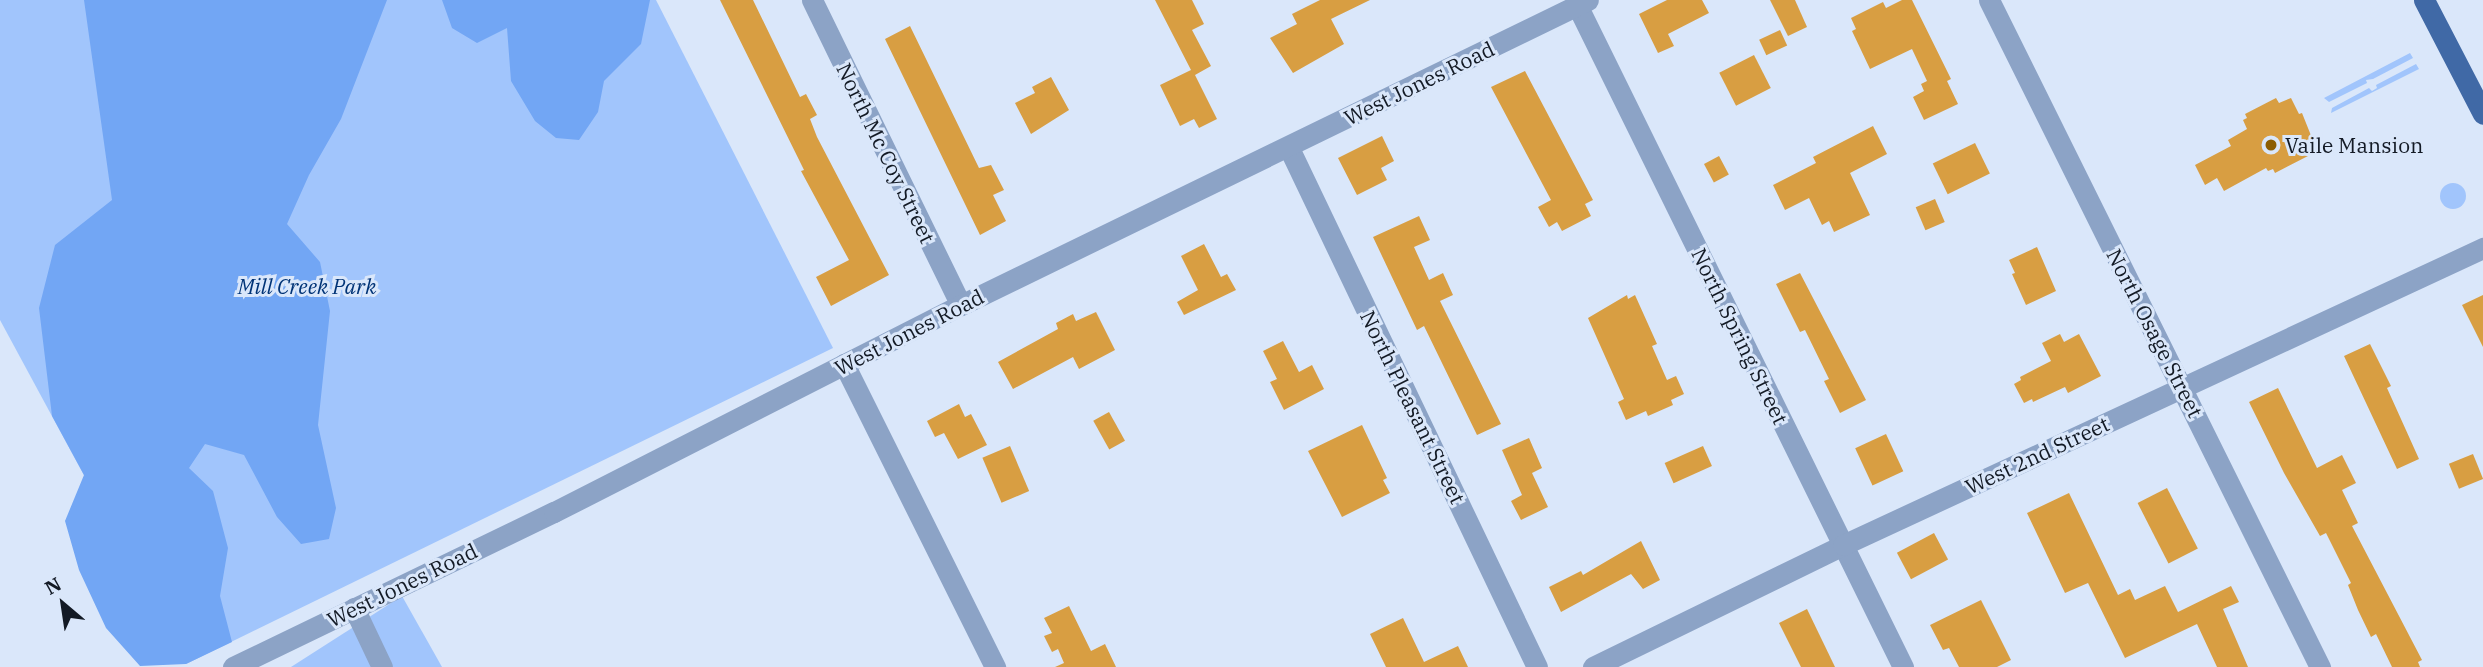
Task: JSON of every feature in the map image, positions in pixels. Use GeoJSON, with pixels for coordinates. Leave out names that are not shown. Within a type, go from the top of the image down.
{"type":"FeatureCollection","features":[{"type":"Feature","properties":{"kind":"main road"},"geometry":{"type":"LineString","coordinates":[[2424,0],[2483,114]]}},
{"type":"Feature","properties":{"kind":"street","name":"North Mc Coy Street"},"geometry":{"type":"LineString","coordinates":[[812,0],[961,306]]}},
{"type":"Feature","properties":{"kind":"street","name":"North Osage Street"},"geometry":{"type":"LineString","coordinates":[[1989,0],[2320,667]]}},
{"type":"Feature","properties":{"kind":"street","name":"West Jones Road"},"geometry":{"type":"LineString","coordinates":[[233,667],[541,518],[961,306],[1582,3]]}},
{"type":"Feature","properties":{"kind":"street","name":"North Spring Street"},"geometry":{"type":"LineString","coordinates":[[1582,3],[1903,667]]}},
{"type":"Feature","properties":{"kind":"street","name":"North Pleasant Street"},"geometry":{"type":"LineString","coordinates":[[1289,148],[1537,667]]}},
{"type":"Feature","properties":{"kind":"street","name":"West 2nd Street"},"geometry":{"type":"LineString","coordinates":[[1593,667],[1843,545],[2483,248]]}},
{"type":"Feature","properties":{"kind":"street"},"geometry":{"type":"LineString","coordinates":[[844,364],[995,667]]}},
{"type":"Feature","properties":{"kind":"street"},"geometry":{"type":"LineString","coordinates":[[354,608],[382,667]]}},
{"type":"Feature","properties":{"kind":"green space","name":"Mill Creek Park"},"geometry":{"type":"Polygon","coordinates":[[[0,0],[656,0],[833,348],[186,664],[0,320],[0,0]]]}},
{"type":"Feature","properties":{"kind":"green space"},"geometry":{"type":"Polygon","coordinates":[[[84,0],[387,0],[341,119],[309,175],[287,224],[320,262],[330,311],[318,425],[336,508],[329,539],[301,544],[277,517],[244,455],[205,444],[189,468],[213,491],[228,548],[220,596],[232,642],[186,664],[140,666],[106,628],[79,570],[65,521],[84,475],[52,416],[39,308],[55,245],[112,200],[84,0]]]}},
{"type":"Feature","properties":{"kind":"green space"},"geometry":{"type":"Polygon","coordinates":[[[442,0],[650,0],[641,44],[604,81],[598,112],[579,140],[556,138],[535,121],[511,81],[507,28],[477,43],[452,28],[442,0]]]}},
{"type":"Feature","properties":{"kind":"green space"},"geometry":{"type":"Polygon","coordinates":[[[2410,53],[2413,58],[2366,80],[2367,83],[2329,102],[2324,98],[2410,53]]]}},
{"type":"Feature","properties":{"kind":"green space"},"geometry":{"type":"Polygon","coordinates":[[[2416,64],[2419,69],[2331,113],[2332,108],[2369,88],[2372,91],[2377,88],[2376,85],[2416,64]]]}},
{"type":"Feature","properties":{"kind":"green space"},"geometry":{"type":"Polygon","coordinates":[[[2453,183],[2462,187],[2466,196],[2462,205],[2453,209],[2444,205],[2440,196],[2444,187],[2453,183]]]}},
{"type":"Feature","properties":{"kind":"green space"},"geometry":{"type":"Polygon","coordinates":[[[402,596],[442,667],[291,667],[402,596]]]}},
{"type":"Feature","properties":{"kind":"building"},"geometry":{"type":"Polygon","coordinates":[[[720,0],[753,0],[800,97],[806,94],[817,115],[810,119],[817,137],[889,275],[831,306],[816,277],[849,260],[801,171],[804,170],[720,0]]]}},
{"type":"Feature","properties":{"kind":"building"},"geometry":{"type":"Polygon","coordinates":[[[1155,0],[1192,0],[1204,24],[1192,30],[1211,66],[1195,75],[1217,119],[1199,128],[1194,119],[1180,126],[1160,85],[1191,70],[1155,0]]]}},
{"type":"Feature","properties":{"kind":"building"},"geometry":{"type":"Polygon","coordinates":[[[1320,0],[1370,0],[1331,19],[1344,44],[1293,73],[1270,38],[1297,24],[1292,14],[1320,0]]]}},
{"type":"Feature","properties":{"kind":"building"},"geometry":{"type":"Polygon","coordinates":[[[1667,0],[1702,0],[1709,13],[1668,34],[1674,46],[1658,53],[1639,14],[1667,0]]]}},
{"type":"Feature","properties":{"kind":"building"},"geometry":{"type":"Polygon","coordinates":[[[1770,0],[1795,0],[1807,27],[1788,36],[1770,0]]]}},
{"type":"Feature","properties":{"kind":"building"},"geometry":{"type":"Polygon","coordinates":[[[1902,0],[1912,0],[1951,79],[1947,81],[1958,104],[1924,120],[1913,97],[1924,91],[1921,84],[1927,81],[1912,49],[1870,69],[1852,31],[1856,29],[1851,18],[1883,2],[1886,8],[1902,0]]]}},
{"type":"Feature","properties":{"kind":"building"},"geometry":{"type":"Polygon","coordinates":[[[910,26],[979,168],[991,165],[1004,190],[993,195],[1006,221],[980,235],[885,39],[910,26]]]}},
{"type":"Feature","properties":{"kind":"building"},"geometry":{"type":"Polygon","coordinates":[[[1780,30],[1787,45],[1766,55],[1759,40],[1780,30]]]}},
{"type":"Feature","properties":{"kind":"building"},"geometry":{"type":"Polygon","coordinates":[[[1754,55],[1771,88],[1736,106],[1719,73],[1754,55]]]}},
{"type":"Feature","properties":{"kind":"building"},"geometry":{"type":"Polygon","coordinates":[[[1525,71],[1593,200],[1585,204],[1591,216],[1562,231],[1557,222],[1549,227],[1538,207],[1551,200],[1491,87],[1525,71]]]}},
{"type":"Feature","properties":{"kind":"building"},"geometry":{"type":"Polygon","coordinates":[[[1051,77],[1069,110],[1031,134],[1015,103],[1035,93],[1032,87],[1051,77]]]}},
{"type":"Feature","properties":{"kind":"building","name":"Vaile Mansion"},"geometry":{"type":"Polygon","coordinates":[[[2276,98],[2279,103],[2291,98],[2299,114],[2302,113],[2314,143],[2306,152],[2308,156],[2275,173],[2273,169],[2268,171],[2266,168],[2224,191],[2217,178],[2205,185],[2195,165],[2231,146],[2228,140],[2247,129],[2243,120],[2247,118],[2245,114],[2276,98]]]}},
{"type":"Feature","properties":{"kind":"building"},"geometry":{"type":"Polygon","coordinates":[[[1873,126],[1887,154],[1850,173],[1870,215],[1834,232],[1829,221],[1822,225],[1809,198],[1785,210],[1773,185],[1816,163],[1813,157],[1873,126]]]}},
{"type":"Feature","properties":{"kind":"building"},"geometry":{"type":"Polygon","coordinates":[[[1382,136],[1394,161],[1381,168],[1387,180],[1357,195],[1338,158],[1382,136]]]}},
{"type":"Feature","properties":{"kind":"building"},"geometry":{"type":"Polygon","coordinates":[[[1975,143],[1990,174],[1948,194],[1933,164],[1975,143]]]}},
{"type":"Feature","properties":{"kind":"building"},"geometry":{"type":"Polygon","coordinates":[[[1719,156],[1729,175],[1714,183],[1704,164],[1719,156]]]}},
{"type":"Feature","properties":{"kind":"building"},"geometry":{"type":"Polygon","coordinates":[[[1935,199],[1945,222],[1925,230],[1916,207],[1935,199]]]}},
{"type":"Feature","properties":{"kind":"building"},"geometry":{"type":"Polygon","coordinates":[[[1419,216],[1430,240],[1414,247],[1429,280],[1443,273],[1453,295],[1440,301],[1501,424],[1477,435],[1424,326],[1417,330],[1373,237],[1419,216]]]}},
{"type":"Feature","properties":{"kind":"building"},"geometry":{"type":"Polygon","coordinates":[[[1204,244],[1221,277],[1227,274],[1236,290],[1184,315],[1177,302],[1198,290],[1181,256],[1204,244]]]}},
{"type":"Feature","properties":{"kind":"building"},"geometry":{"type":"Polygon","coordinates":[[[2037,247],[2056,291],[2026,305],[2012,274],[2015,273],[2009,260],[2037,247]]]}},
{"type":"Feature","properties":{"kind":"building"},"geometry":{"type":"Polygon","coordinates":[[[1800,273],[1866,400],[1840,413],[1824,381],[1829,379],[1805,330],[1800,332],[1776,284],[1800,273]]]}},
{"type":"Feature","properties":{"kind":"building"},"geometry":{"type":"Polygon","coordinates":[[[1627,295],[1628,299],[1635,295],[1657,344],[1652,346],[1667,380],[1676,376],[1684,394],[1671,400],[1673,405],[1648,416],[1646,411],[1626,420],[1618,402],[1624,399],[1588,318],[1627,295]]]}},
{"type":"Feature","properties":{"kind":"building"},"geometry":{"type":"Polygon","coordinates":[[[2483,295],[2483,347],[2462,305],[2483,295]]]}},
{"type":"Feature","properties":{"kind":"building"},"geometry":{"type":"Polygon","coordinates":[[[1096,312],[1115,350],[1079,369],[1073,357],[1013,389],[998,362],[1058,329],[1056,323],[1073,314],[1076,321],[1096,312]]]}},
{"type":"Feature","properties":{"kind":"building"},"geometry":{"type":"Polygon","coordinates":[[[2060,334],[2064,342],[2079,334],[2101,376],[2068,393],[2065,387],[2033,402],[2032,399],[2024,403],[2014,384],[2021,380],[2020,377],[2051,361],[2042,343],[2060,334]]]}},
{"type":"Feature","properties":{"kind":"building"},"geometry":{"type":"Polygon","coordinates":[[[1283,341],[1299,372],[1312,365],[1324,389],[1284,410],[1270,382],[1277,379],[1263,351],[1283,341]]]}},
{"type":"Feature","properties":{"kind":"building"},"geometry":{"type":"Polygon","coordinates":[[[2370,344],[2391,386],[2387,388],[2419,459],[2397,469],[2344,356],[2370,344]]]}},
{"type":"Feature","properties":{"kind":"building"},"geometry":{"type":"Polygon","coordinates":[[[2278,388],[2317,468],[2342,455],[2356,483],[2342,490],[2358,523],[2352,526],[2422,660],[2418,662],[2420,667],[2392,667],[2376,634],[2371,637],[2348,585],[2351,583],[2326,533],[2320,536],[2284,473],[2249,402],[2278,388]]]}},
{"type":"Feature","properties":{"kind":"building"},"geometry":{"type":"Polygon","coordinates":[[[959,404],[965,417],[971,414],[987,445],[958,459],[944,433],[935,437],[927,421],[959,404]]]}},
{"type":"Feature","properties":{"kind":"building"},"geometry":{"type":"Polygon","coordinates":[[[1109,412],[1125,441],[1109,450],[1093,421],[1109,412]]]}},
{"type":"Feature","properties":{"kind":"building"},"geometry":{"type":"Polygon","coordinates":[[[1362,425],[1387,478],[1383,480],[1390,493],[1342,517],[1308,451],[1362,425]]]}},
{"type":"Feature","properties":{"kind":"building"},"geometry":{"type":"Polygon","coordinates":[[[1886,434],[1903,471],[1873,486],[1855,448],[1886,434]]]}},
{"type":"Feature","properties":{"kind":"building"},"geometry":{"type":"Polygon","coordinates":[[[1529,438],[1542,468],[1532,473],[1548,507],[1521,520],[1511,501],[1522,495],[1502,450],[1529,438]]]}},
{"type":"Feature","properties":{"kind":"building"},"geometry":{"type":"Polygon","coordinates":[[[1010,446],[1029,491],[1002,503],[982,458],[1010,446]]]}},
{"type":"Feature","properties":{"kind":"building"},"geometry":{"type":"Polygon","coordinates":[[[1703,446],[1712,466],[1674,483],[1665,463],[1703,446]]]}},
{"type":"Feature","properties":{"kind":"building"},"geometry":{"type":"Polygon","coordinates":[[[2473,454],[2483,479],[2459,489],[2449,464],[2473,454]]]}},
{"type":"Feature","properties":{"kind":"building"},"geometry":{"type":"Polygon","coordinates":[[[2167,488],[2198,549],[2168,564],[2138,503],[2167,488]]]}},
{"type":"Feature","properties":{"kind":"building"},"geometry":{"type":"Polygon","coordinates":[[[2069,493],[2118,595],[2130,589],[2135,600],[2165,586],[2178,612],[2231,586],[2239,602],[2223,609],[2248,667],[2217,667],[2197,624],[2125,658],[2088,583],[2065,593],[2027,513],[2069,493]]]}},
{"type":"Feature","properties":{"kind":"building"},"geometry":{"type":"Polygon","coordinates":[[[1934,533],[1948,559],[1911,579],[1897,553],[1934,533]]]}},
{"type":"Feature","properties":{"kind":"building"},"geometry":{"type":"Polygon","coordinates":[[[1641,541],[1660,580],[1643,589],[1631,574],[1561,612],[1549,587],[1581,571],[1583,575],[1641,541]]]}},
{"type":"Feature","properties":{"kind":"building"},"geometry":{"type":"Polygon","coordinates":[[[1981,600],[2011,660],[1997,667],[1959,667],[1949,648],[1943,650],[1930,625],[1981,600]]]}},
{"type":"Feature","properties":{"kind":"building"},"geometry":{"type":"Polygon","coordinates":[[[1069,606],[1091,651],[1105,644],[1116,667],[1055,667],[1064,663],[1058,649],[1052,652],[1044,636],[1052,633],[1044,618],[1069,606]]]}},
{"type":"Feature","properties":{"kind":"building"},"geometry":{"type":"Polygon","coordinates":[[[1807,609],[1835,667],[1801,667],[1779,623],[1807,609]]]}},
{"type":"Feature","properties":{"kind":"building"},"geometry":{"type":"Polygon","coordinates":[[[1403,618],[1424,662],[1458,646],[1468,667],[1386,667],[1370,634],[1403,618]]]}},
{"type":"Feature","properties":{"kind":"place","name":"Vaile Mansion"},"geometry":{"type":"Point","coordinates":[2271,145]}}]}
